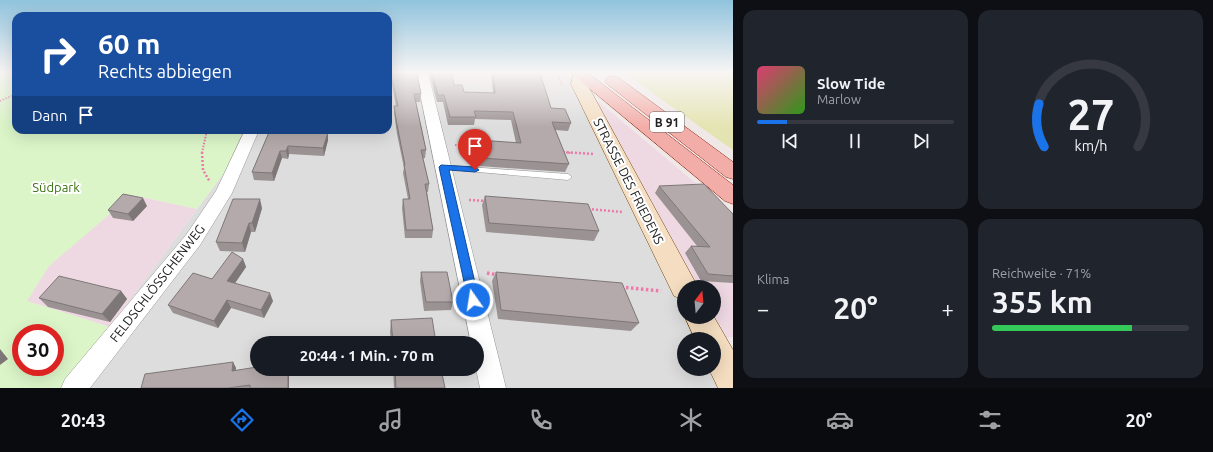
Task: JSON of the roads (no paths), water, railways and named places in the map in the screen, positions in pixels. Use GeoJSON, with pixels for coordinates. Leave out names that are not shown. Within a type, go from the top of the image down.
{"type":"FeatureCollection","features":[{"type":"Feature","properties":{"kind":"main road","name":"B 91"},"geometry":{"type":"LineString","coordinates":[[602,91],[733,196]]}},
{"type":"Feature","properties":{"kind":"main road","name":"B 91"},"geometry":{"type":"LineString","coordinates":[[625,91],[733,172]]}},
{"type":"Feature","properties":{"kind":"street"},"geometry":{"type":"LineString","coordinates":[[426,91],[493,388]]}},
{"type":"Feature","properties":{"kind":"street","name":"STRASSE DES FRIEDENS"},"geometry":{"type":"LineString","coordinates":[[584,91],[629,183],[676,290]]}},
{"type":"Feature","properties":{"kind":"street","name":"FELDSCHLÖSSCHENWEG"},"geometry":{"type":"LineString","coordinates":[[74,388],[193,240],[224,193],[250,134]]}},
{"type":"Feature","properties":{"kind":"street"},"geometry":{"type":"LineString","coordinates":[[721,360],[733,383]]}},
{"type":"Feature","properties":{"kind":"lane"},"geometry":{"type":"LineString","coordinates":[[444,167],[568,177]]}},
{"type":"Feature","properties":{"kind":"park label","name":"Südpark"},"geometry":{"type":"Point","coordinates":[56,187]}}]}
